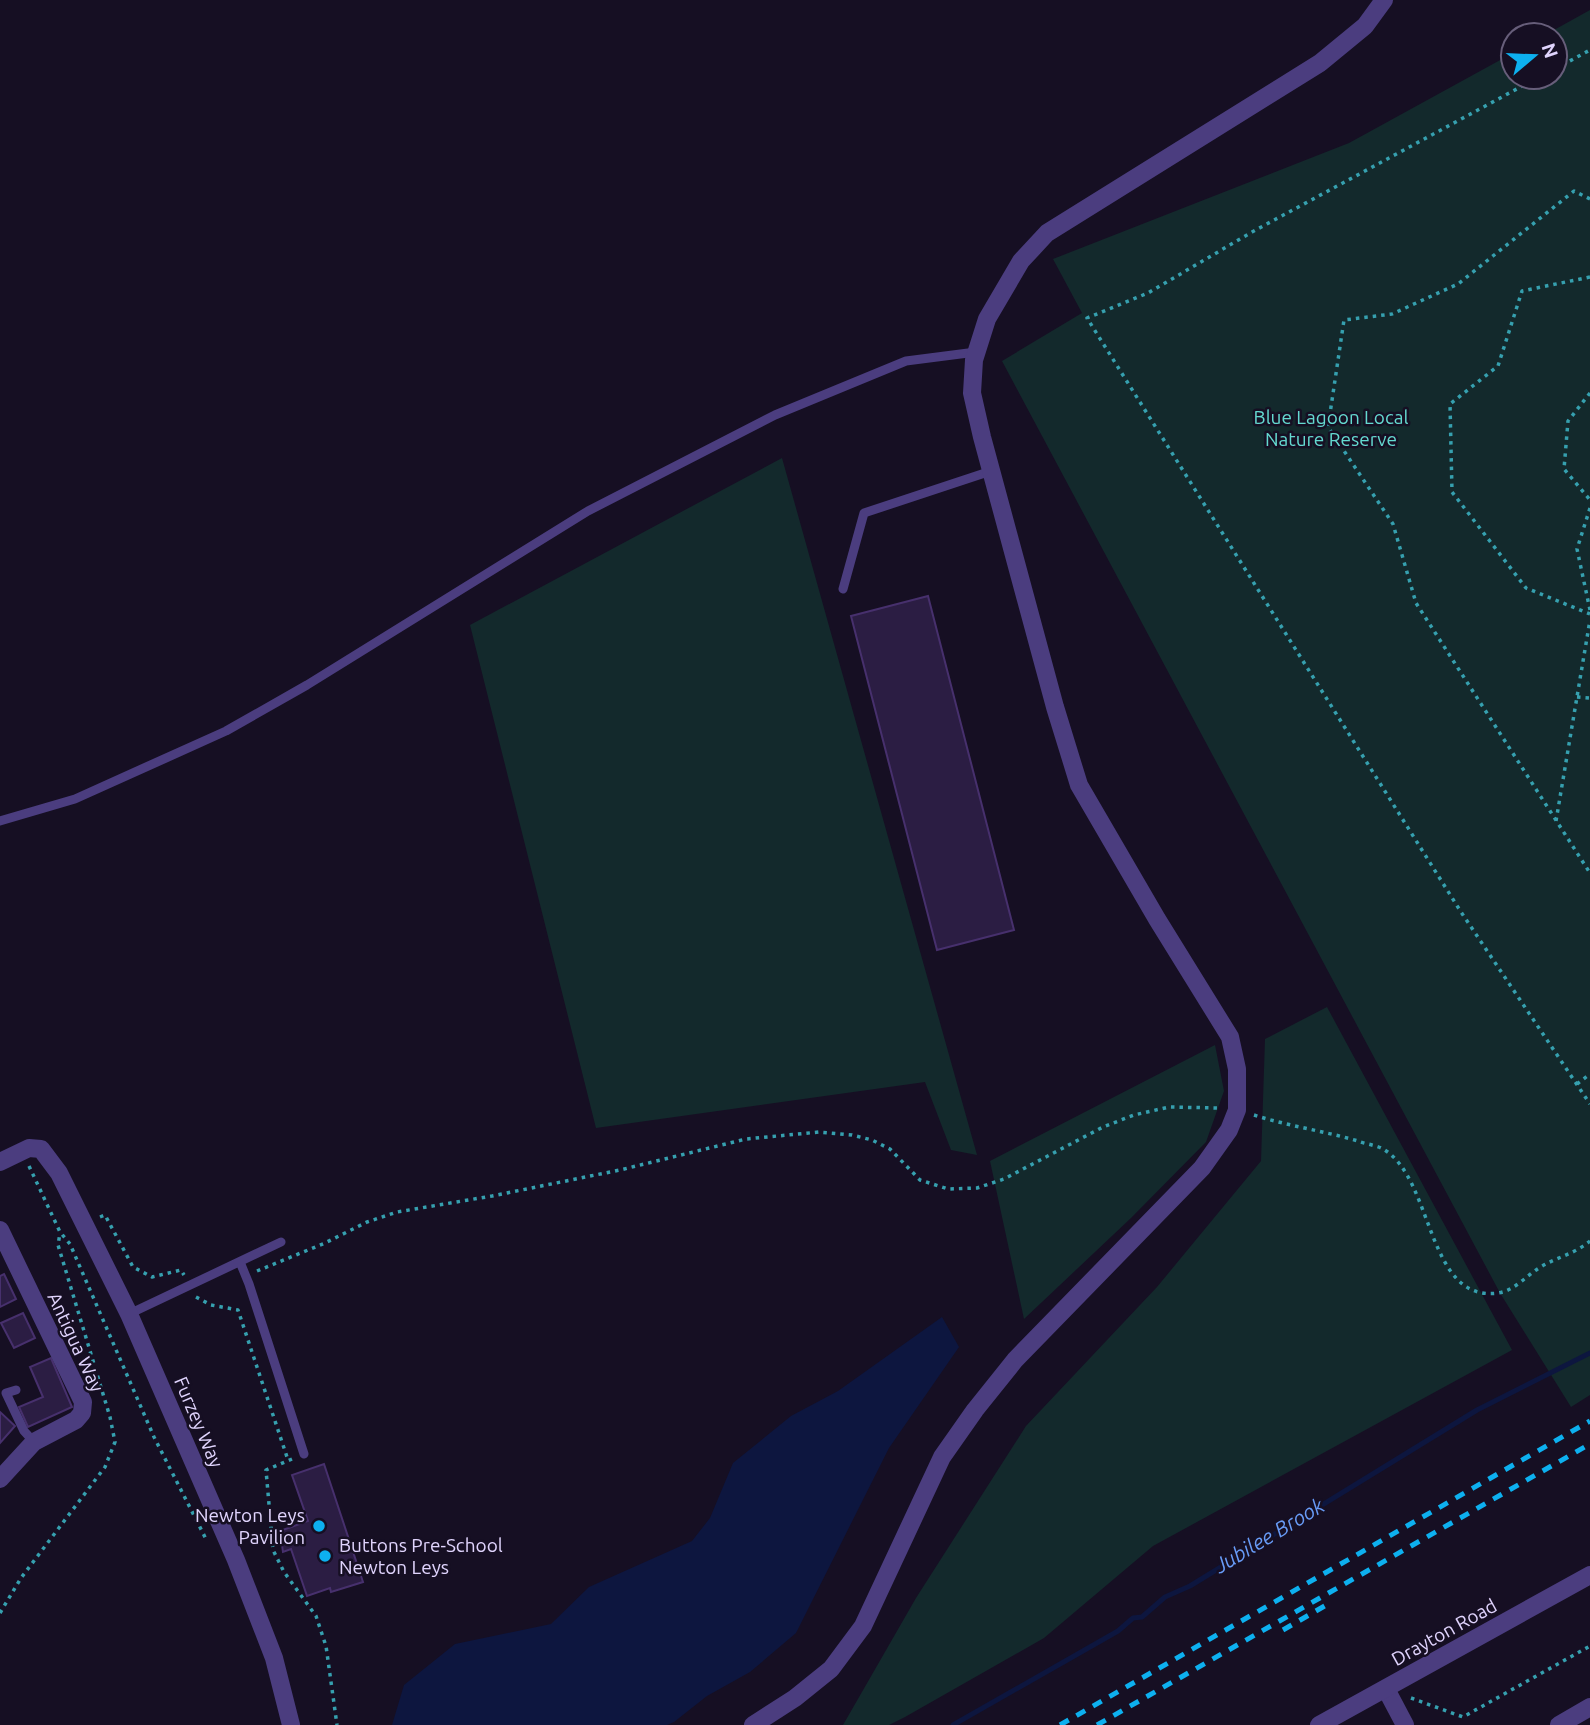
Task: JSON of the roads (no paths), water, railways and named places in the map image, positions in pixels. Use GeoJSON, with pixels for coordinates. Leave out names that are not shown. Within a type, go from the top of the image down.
{"type":"FeatureCollection","features":[{"type":"Feature","properties":{"kind":"street"},"geometry":{"type":"LineString","coordinates":[[753,1725],[795,1698],[831,1669],[863,1626],[942,1457],[975,1410],[1016,1360],[1202,1168],[1229,1130],[1237,1110],[1237,1069],[1230,1037],[1079,785],[1055,707],[972,393],[974,360],[987,319],[1021,261],[1047,233],[1320,63],[1364,26],[1384,0]]}},
{"type":"Feature","properties":{"kind":"street","name":"Furzey Way"},"geometry":{"type":"LineString","coordinates":[[0,1162],[29,1148],[41,1149],[59,1173],[129,1314],[240,1572],[274,1658],[291,1725]]}},
{"type":"Feature","properties":{"kind":"street","name":"Antigua Way"},"geometry":{"type":"LineString","coordinates":[[0,1230],[83,1402],[82,1413],[76,1420],[34,1442],[0,1479]]}},
{"type":"Feature","properties":{"kind":"street","name":"Drayton Road"},"geometry":{"type":"LineString","coordinates":[[1319,1725],[1590,1575]]}},
{"type":"Feature","properties":{"kind":"street"},"geometry":{"type":"LineString","coordinates":[[1385,1689],[1405,1725]]}},
{"type":"Feature","properties":{"kind":"street"},"geometry":{"type":"LineString","coordinates":[[1559,1725],[1590,1707]]}},
{"type":"Feature","properties":{"kind":"lane"},"geometry":{"type":"LineString","coordinates":[[0,821],[75,799],[226,731],[307,685],[588,511],[775,415],[906,361],[977,352]]}},
{"type":"Feature","properties":{"kind":"lane"},"geometry":{"type":"LineString","coordinates":[[843,589],[864,513],[991,471]]}},
{"type":"Feature","properties":{"kind":"lane"},"geometry":{"type":"LineString","coordinates":[[129,1314],[281,1242]]}},
{"type":"Feature","properties":{"kind":"lane"},"geometry":{"type":"LineString","coordinates":[[240,1262],[304,1454]]}},
{"type":"Feature","properties":{"kind":"lane"},"geometry":{"type":"LineString","coordinates":[[16,1390],[6,1393],[24,1431],[34,1442]]}},
{"type":"Feature","properties":{"kind":"water"},"geometry":{"type":"Polygon","coordinates":[[[942,1317],[959,1347],[889,1448],[796,1633],[750,1672],[707,1696],[667,1725],[392,1725],[404,1685],[455,1644],[551,1624],[589,1587],[692,1541],[710,1518],[733,1463],[791,1416],[838,1391],[942,1317]]]}},
{"type":"Feature","properties":{"kind":"waterway","name":"Jubilee Brook"},"geometry":{"type":"LineString","coordinates":[[953,1725],[1118,1631],[1133,1618],[1142,1617],[1165,1597],[1190,1586],[1477,1410],[1590,1353]]}},
{"type":"Feature","properties":{"kind":"railway"},"geometry":{"type":"LineString","coordinates":[[1060,1725],[1590,1421]]}},
{"type":"Feature","properties":{"kind":"railway"},"geometry":{"type":"LineString","coordinates":[[1097,1725],[1590,1444]]}},
{"type":"Feature","properties":{"kind":"railway"},"geometry":{"type":"LineString","coordinates":[[1283,1630],[1328,1604]]}},
{"type":"Feature","properties":{"kind":"place","name":"Newton Leys Pavilion"},"geometry":{"type":"Point","coordinates":[319,1526]}},
{"type":"Feature","properties":{"kind":"place","name":"Buttons Pre-School Newton Leys"},"geometry":{"type":"Point","coordinates":[325,1556]}},
{"type":"Feature","properties":{"kind":"park label","name":"Blue Lagoon Local Nature Reserve"},"geometry":{"type":"Point","coordinates":[1331,428]}}]}
